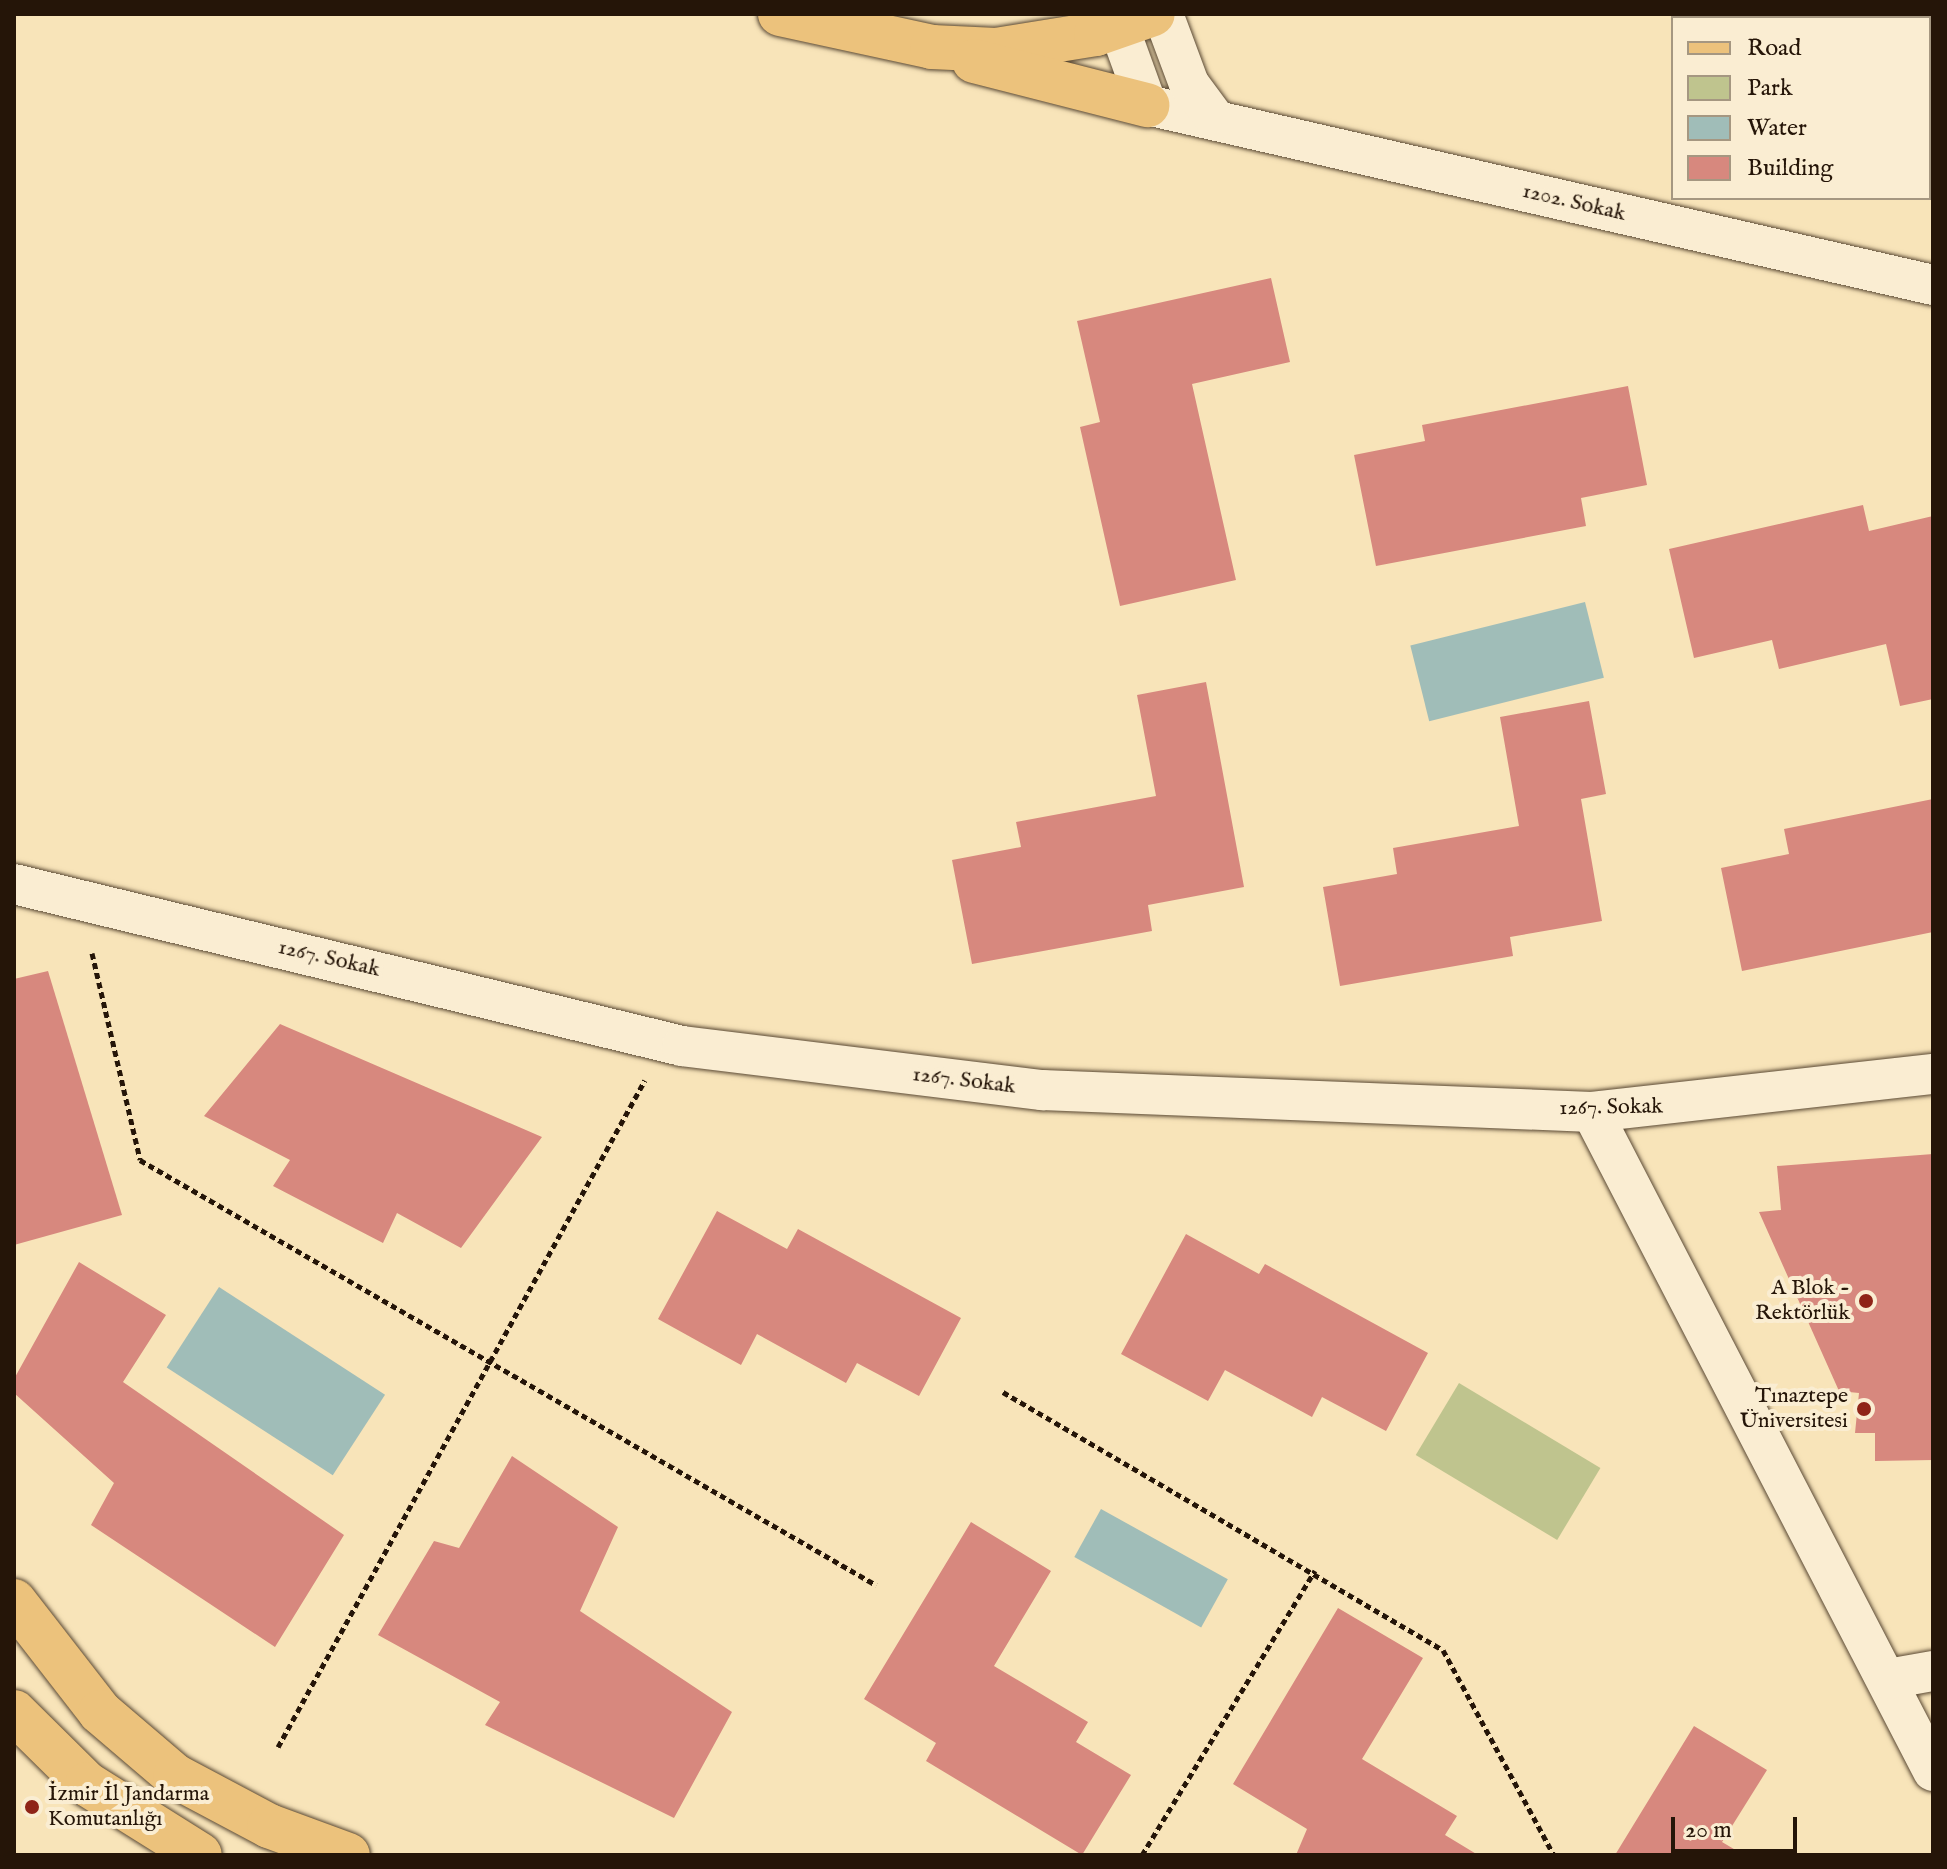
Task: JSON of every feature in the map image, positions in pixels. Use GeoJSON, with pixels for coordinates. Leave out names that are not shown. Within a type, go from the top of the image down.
{"type":"FeatureCollection","features":[{"type":"Feature","properties":{"kind":"main road"},"geometry":{"type":"LineString","coordinates":[[780,14],[1147,105]]}},
{"type":"Feature","properties":{"kind":"main road"},"geometry":{"type":"LineString","coordinates":[[875,36],[996,50],[1128,18]]}},
{"type":"Feature","properties":{"kind":"main road"},"geometry":{"type":"LineString","coordinates":[[14,1601],[100,1712],[175,1776],[269,1826],[348,1855]]}},
{"type":"Feature","properties":{"kind":"main road"},"geometry":{"type":"LineString","coordinates":[[14,1712],[87,1784],[200,1855]]}},
{"type":"Feature","properties":{"kind":"street"},"geometry":{"type":"LineString","coordinates":[[1163,14],[1189,84],[1215,119]]}},
{"type":"Feature","properties":{"kind":"street"},"geometry":{"type":"LineString","coordinates":[[1128,18],[1147,105]]}},
{"type":"Feature","properties":{"kind":"street","name":"1202. Sokak"},"geometry":{"type":"LineString","coordinates":[[1147,105],[1933,285]]}},
{"type":"Feature","properties":{"kind":"street","name":"1267. Sokak"},"geometry":{"type":"LineString","coordinates":[[14,884],[682,1046],[1042,1090],[1592,1112],[1933,1074]]}},
{"type":"Feature","properties":{"kind":"street"},"geometry":{"type":"LineString","coordinates":[[1592,1112],[1888,1679],[1923,1730],[1933,1771]]}},
{"type":"Feature","properties":{"kind":"street"},"geometry":{"type":"LineString","coordinates":[[1888,1679],[1933,1671]]}},
{"type":"Feature","properties":{"kind":"path"},"geometry":{"type":"LineString","coordinates":[[92,953],[140,1160],[491,1367],[876,1585]]}},
{"type":"Feature","properties":{"kind":"path"},"geometry":{"type":"LineString","coordinates":[[278,1747],[491,1367],[645,1080]]}},
{"type":"Feature","properties":{"kind":"path"},"geometry":{"type":"LineString","coordinates":[[1003,1392],[1315,1571],[1443,1650],[1554,1855]]}},
{"type":"Feature","properties":{"kind":"path"},"geometry":{"type":"LineString","coordinates":[[1142,1855],[1315,1571]]}},
{"type":"Feature","properties":{"kind":"green space"},"geometry":{"type":"Polygon","coordinates":[[[1459,1383],[1600,1468],[1557,1540],[1416,1455],[1459,1383]]]}},
{"type":"Feature","properties":{"kind":"water"},"geometry":{"type":"Polygon","coordinates":[[[1585,602],[1604,678],[1429,721],[1410,646],[1585,602]]]}},
{"type":"Feature","properties":{"kind":"water"},"geometry":{"type":"Polygon","coordinates":[[[219,1287],[385,1395],[333,1475],[167,1368],[219,1287]]]}},
{"type":"Feature","properties":{"kind":"water"},"geometry":{"type":"Polygon","coordinates":[[[1101,1509],[1228,1579],[1201,1627],[1074,1557],[1101,1509]]]}},
{"type":"Feature","properties":{"kind":"building"},"geometry":{"type":"Polygon","coordinates":[[[1271,278],[1290,362],[1192,384],[1236,580],[1120,606],[1080,427],[1100,422],[1077,321],[1271,278]]]}},
{"type":"Feature","properties":{"kind":"building"},"geometry":{"type":"Polygon","coordinates":[[[1628,386],[1647,485],[1581,498],[1586,526],[1376,566],[1354,455],[1425,441],[1422,425],[1628,386]]]}},
{"type":"Feature","properties":{"kind":"building"},"geometry":{"type":"Polygon","coordinates":[[[1863,505],[1869,531],[1933,516],[1933,699],[1900,706],[1886,644],[1779,669],[1772,640],[1694,658],[1669,549],[1863,505]]]}},
{"type":"Feature","properties":{"kind":"building"},"geometry":{"type":"Polygon","coordinates":[[[1206,682],[1244,887],[1148,905],[1152,931],[972,964],[952,860],[1021,847],[1016,822],[1156,796],[1137,695],[1206,682]]]}},
{"type":"Feature","properties":{"kind":"building"},"geometry":{"type":"Polygon","coordinates":[[[1589,701],[1606,794],[1581,799],[1602,921],[1510,937],[1513,956],[1340,986],[1323,887],[1397,874],[1393,848],[1519,826],[1500,717],[1589,701]]]}},
{"type":"Feature","properties":{"kind":"building"},"geometry":{"type":"Polygon","coordinates":[[[1933,799],[1933,932],[1742,971],[1721,868],[1789,854],[1784,829],[1933,799]]]}},
{"type":"Feature","properties":{"kind":"building"},"geometry":{"type":"Polygon","coordinates":[[[48,971],[122,1215],[14,1245],[14,979],[48,971]]]}},
{"type":"Feature","properties":{"kind":"building"},"geometry":{"type":"Polygon","coordinates":[[[280,1024],[542,1137],[461,1248],[397,1213],[383,1243],[273,1186],[290,1160],[204,1116],[280,1024]]]}},
{"type":"Feature","properties":{"kind":"building","name":"A Blok - Rektörlük"},"geometry":{"type":"Polygon","coordinates":[[[1933,1154],[1933,1460],[1875,1461],[1875,1433],[1855,1433],[1859,1393],[1839,1391],[1759,1212],[1781,1210],[1777,1166],[1933,1154]]]}},
{"type":"Feature","properties":{"kind":"building"},"geometry":{"type":"Polygon","coordinates":[[[717,1211],[787,1249],[798,1229],[961,1318],[919,1396],[857,1363],[846,1383],[757,1334],[741,1365],[658,1319],[717,1211]]]}},
{"type":"Feature","properties":{"kind":"building"},"geometry":{"type":"Polygon","coordinates":[[[1186,1234],[1259,1274],[1265,1264],[1428,1353],[1386,1431],[1322,1397],[1312,1417],[1225,1370],[1208,1401],[1121,1354],[1186,1234]]]}},
{"type":"Feature","properties":{"kind":"building"},"geometry":{"type":"Polygon","coordinates":[[[79,1262],[166,1315],[123,1382],[344,1535],[275,1647],[91,1525],[114,1483],[14,1393],[14,1379],[79,1262]]]}},
{"type":"Feature","properties":{"kind":"building"},"geometry":{"type":"Polygon","coordinates":[[[512,1456],[618,1527],[580,1611],[732,1712],[674,1818],[485,1725],[500,1702],[378,1635],[434,1541],[459,1548],[512,1456]]]}},
{"type":"Feature","properties":{"kind":"building"},"geometry":{"type":"Polygon","coordinates":[[[971,1522],[1051,1571],[994,1666],[1088,1722],[1076,1742],[1131,1775],[1082,1855],[926,1761],[936,1743],[864,1699],[971,1522]]]}},
{"type":"Feature","properties":{"kind":"building"},"geometry":{"type":"Polygon","coordinates":[[[1338,1608],[1423,1658],[1362,1759],[1457,1816],[1445,1835],[1478,1855],[1296,1855],[1307,1829],[1233,1784],[1338,1608]]]}},
{"type":"Feature","properties":{"kind":"building"},"geometry":{"type":"Polygon","coordinates":[[[1694,1726],[1767,1770],[1722,1842],[1744,1855],[1615,1855],[1694,1726]]]}},
{"type":"Feature","properties":{"kind":"place","name":"A Blok - Rektörlük"},"geometry":{"type":"Point","coordinates":[1866,1301]}},
{"type":"Feature","properties":{"kind":"place","name":"Tınaztepe Üniversitesi"},"geometry":{"type":"Point","coordinates":[1864,1409]}},
{"type":"Feature","properties":{"kind":"place","name":"İzmir İl Jandarma Komutanlığı"},"geometry":{"type":"Point","coordinates":[32,1807]}}]}
